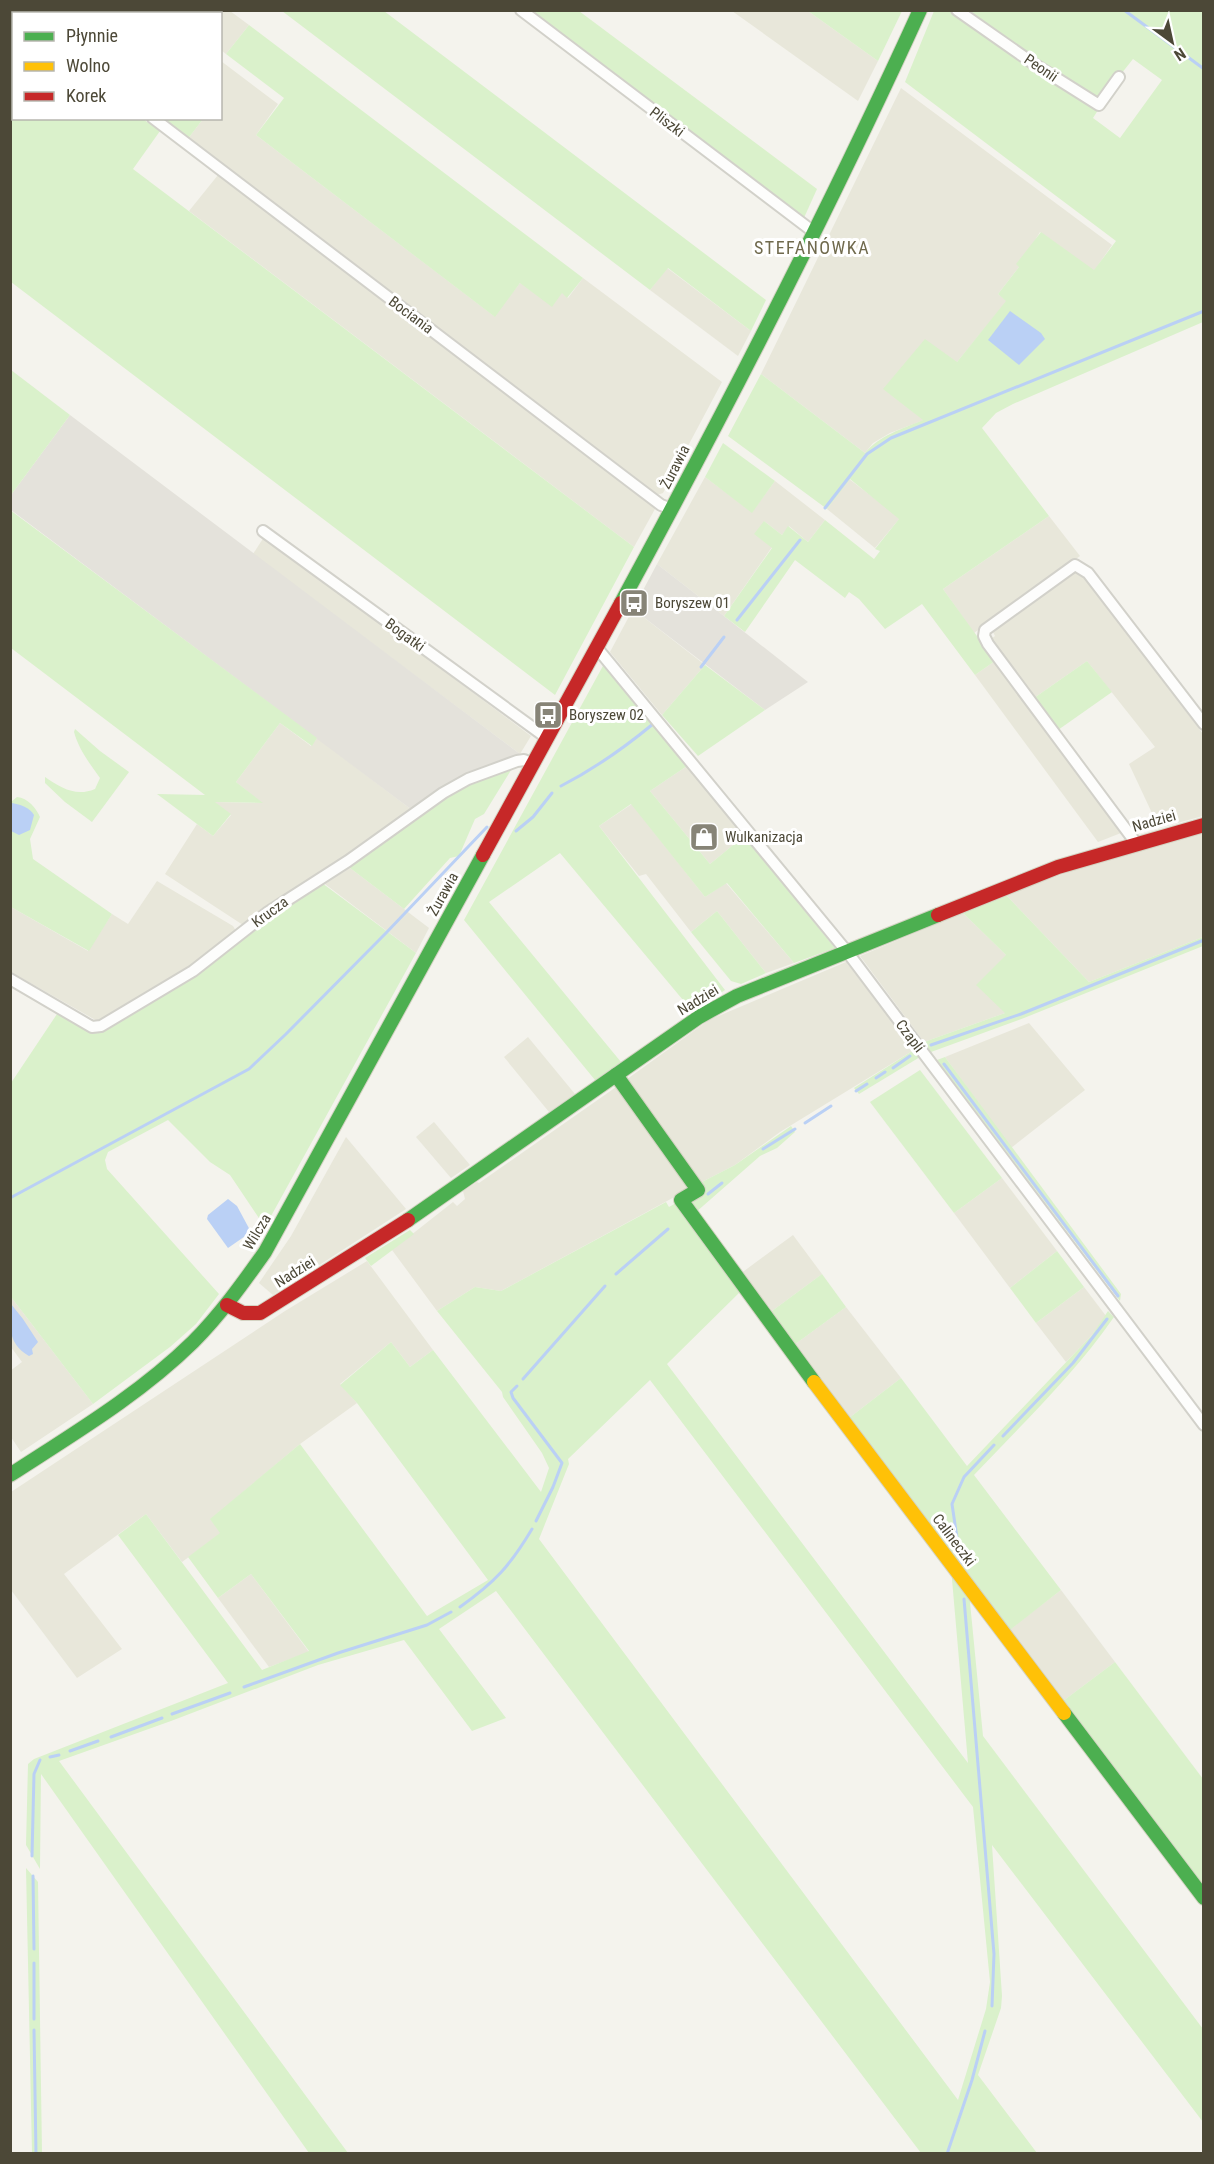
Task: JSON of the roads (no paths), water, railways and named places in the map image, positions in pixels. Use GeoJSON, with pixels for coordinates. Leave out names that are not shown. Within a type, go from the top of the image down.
{"type":"FeatureCollection","features":[{"type":"Feature","properties":{"kind":"street","name":"Pliszki"},"geometry":{"type":"LineString","coordinates":[[521,10],[815,233]]}},
{"type":"Feature","properties":{"kind":"street","name":"Żurawia"},"geometry":{"type":"LineString","coordinates":[[442,930],[547,738],[600,652],[815,233],[890,78],[920,10]]}},
{"type":"Feature","properties":{"kind":"street","name":"Peonii"},"geometry":{"type":"LineString","coordinates":[[957,10],[1099,105],[1119,77]]}},
{"type":"Feature","properties":{"kind":"street","name":"Bociania"},"geometry":{"type":"LineString","coordinates":[[156,120],[661,505],[672,509]]}},
{"type":"Feature","properties":{"kind":"street","name":"Bogatki"},"geometry":{"type":"LineString","coordinates":[[263,531],[547,738]]}},
{"type":"Feature","properties":{"kind":"street"},"geometry":{"type":"LineString","coordinates":[[1136,843],[988,644],[983,633],[1075,565],[1088,573],[1203,724]]}},
{"type":"Feature","properties":{"kind":"street","name":"Czapli"},"geometry":{"type":"LineString","coordinates":[[600,652],[848,953],[1203,1425]]}},
{"type":"Feature","properties":{"kind":"street","name":"Krucza"},"geometry":{"type":"LineString","coordinates":[[10,979],[92,1027],[101,1026],[193,971],[267,913],[348,861],[443,793],[468,779],[517,761],[524,760],[533,764]]}},
{"type":"Feature","properties":{"kind":"street","name":"Nadziei"},"geometry":{"type":"LineString","coordinates":[[227,1305],[252,1315],[263,1311],[431,1206],[699,1017],[737,996],[1058,867],[1203,825]]}},
{"type":"Feature","properties":{"kind":"street","name":"Wilcza"},"geometry":{"type":"LineString","coordinates":[[10,1475],[134,1393],[194,1341],[227,1305],[266,1252],[442,930]]}},
{"type":"Feature","properties":{"kind":"street","name":"Calineczki"},"geometry":{"type":"LineString","coordinates":[[616,1075],[698,1190],[681,1200],[762,1313],[1203,1898]]}},
{"type":"Feature","properties":{"kind":"water"},"geometry":{"type":"Polygon","coordinates":[[[1010,311],[1041,333],[1045,339],[1019,365],[988,340],[1010,311]]]}},
{"type":"Feature","properties":{"kind":"water"},"geometry":{"type":"Polygon","coordinates":[[[12,803],[27,808],[34,815],[30,830],[19,835],[11,831],[12,803]]]}},
{"type":"Feature","properties":{"kind":"water"},"geometry":{"type":"Polygon","coordinates":[[[228,1199],[237,1206],[251,1232],[228,1248],[207,1219],[208,1215],[228,1199]]]}},
{"type":"Feature","properties":{"kind":"water"},"geometry":{"type":"Polygon","coordinates":[[[11,1304],[38,1342],[32,1349],[33,1354],[29,1356],[13,1340],[10,1327],[11,1304]]]}},
{"type":"Feature","properties":{"kind":"waterway"},"geometry":{"type":"LineString","coordinates":[[1124,10],[1204,69]]}},
{"type":"Feature","properties":{"kind":"waterway"},"geometry":{"type":"LineString","coordinates":[[825,508],[867,454],[891,438],[1204,311]]}},
{"type":"Feature","properties":{"kind":"waterway"},"geometry":{"type":"LineString","coordinates":[[737,620],[800,540]]}},
{"type":"Feature","properties":{"kind":"waterway"},"geometry":{"type":"LineString","coordinates":[[701,667],[724,637]]}},
{"type":"Feature","properties":{"kind":"waterway"},"geometry":{"type":"LineString","coordinates":[[561,786],[608,758],[653,724]]}},
{"type":"Feature","properties":{"kind":"waterway"},"geometry":{"type":"LineString","coordinates":[[516,831],[533,817],[552,793]]}},
{"type":"Feature","properties":{"kind":"waterway"},"geometry":{"type":"LineString","coordinates":[[10,1198],[249,1069],[386,933],[487,827]]}},
{"type":"Feature","properties":{"kind":"waterway"},"geometry":{"type":"LineString","coordinates":[[931,1045],[1021,1014],[1204,940]]}},
{"type":"Feature","properties":{"kind":"waterway"},"geometry":{"type":"LineString","coordinates":[[893,1068],[910,1056]]}},
{"type":"Feature","properties":{"kind":"waterway"},"geometry":{"type":"LineString","coordinates":[[944,1064],[1118,1296]]}},
{"type":"Feature","properties":{"kind":"waterway"},"geometry":{"type":"LineString","coordinates":[[876,1078],[885,1072]]}},
{"type":"Feature","properties":{"kind":"waterway"},"geometry":{"type":"LineString","coordinates":[[856,1091],[867,1084]]}},
{"type":"Feature","properties":{"kind":"waterway"},"geometry":{"type":"LineString","coordinates":[[805,1123],[831,1106]]}},
{"type":"Feature","properties":{"kind":"waterway"},"geometry":{"type":"LineString","coordinates":[[763,1149],[795,1129]]}},
{"type":"Feature","properties":{"kind":"waterway"},"geometry":{"type":"LineString","coordinates":[[708,1194],[722,1183]]}},
{"type":"Feature","properties":{"kind":"waterway"},"geometry":{"type":"LineString","coordinates":[[616,1274],[668,1229]]}},
{"type":"Feature","properties":{"kind":"waterway"},"geometry":{"type":"LineString","coordinates":[[523,1379],[605,1286]]}},
{"type":"Feature","properties":{"kind":"waterway"},"geometry":{"type":"LineString","coordinates":[[1003,1436],[1073,1363],[1107,1319]]}},
{"type":"Feature","properties":{"kind":"waterway"},"geometry":{"type":"LineString","coordinates":[[517,1386],[511,1392],[513,1398],[562,1463],[536,1521]]}},
{"type":"Feature","properties":{"kind":"waterway"},"geometry":{"type":"LineString","coordinates":[[961,1565],[952,1504],[964,1477],[994,1445]]}},
{"type":"Feature","properties":{"kind":"waterway"},"geometry":{"type":"LineString","coordinates":[[460,1607],[501,1572],[532,1529]]}},
{"type":"Feature","properties":{"kind":"waterway"},"geometry":{"type":"LineString","coordinates":[[964,1599],[994,1954],[992,2006]]}},
{"type":"Feature","properties":{"kind":"waterway"},"geometry":{"type":"LineString","coordinates":[[244,1687],[338,1653],[427,1625],[451,1612]]}},
{"type":"Feature","properties":{"kind":"waterway"},"geometry":{"type":"LineString","coordinates":[[172,1714],[230,1693]]}},
{"type":"Feature","properties":{"kind":"waterway"},"geometry":{"type":"LineString","coordinates":[[111,1737],[162,1718]]}},
{"type":"Feature","properties":{"kind":"waterway"},"geometry":{"type":"LineString","coordinates":[[70,1751],[98,1741]]}},
{"type":"Feature","properties":{"kind":"waterway"},"geometry":{"type":"LineString","coordinates":[[50,1757],[59,1755]]}},
{"type":"Feature","properties":{"kind":"waterway"},"geometry":{"type":"LineString","coordinates":[[32,1856],[34,1774],[40,1760]]}},
{"type":"Feature","properties":{"kind":"waterway"},"geometry":{"type":"LineString","coordinates":[[33,1876],[34,1949]]}},
{"type":"Feature","properties":{"kind":"waterway"},"geometry":{"type":"LineString","coordinates":[[34,1963],[34,2019]]}},
{"type":"Feature","properties":{"kind":"waterway"},"geometry":{"type":"LineString","coordinates":[[34,2030],[36,2154]]}},
{"type":"Feature","properties":{"kind":"waterway"},"geometry":{"type":"LineString","coordinates":[[947,2154],[972,2080],[985,2031]]}},
{"type":"Feature","properties":{"kind":"place","name":"Boryszew 01"},"geometry":{"type":"Point","coordinates":[634,603]}},
{"type":"Feature","properties":{"kind":"place","name":"Boryszew 02"},"geometry":{"type":"Point","coordinates":[548,715]}},
{"type":"Feature","properties":{"kind":"place","name":"Wulkanizacja"},"geometry":{"type":"Point","coordinates":[704,837]}},
{"type":"Feature","properties":{"kind":"district","name":"STEFANÓWKA"},"geometry":{"type":"Point","coordinates":[812,248]}}]}
